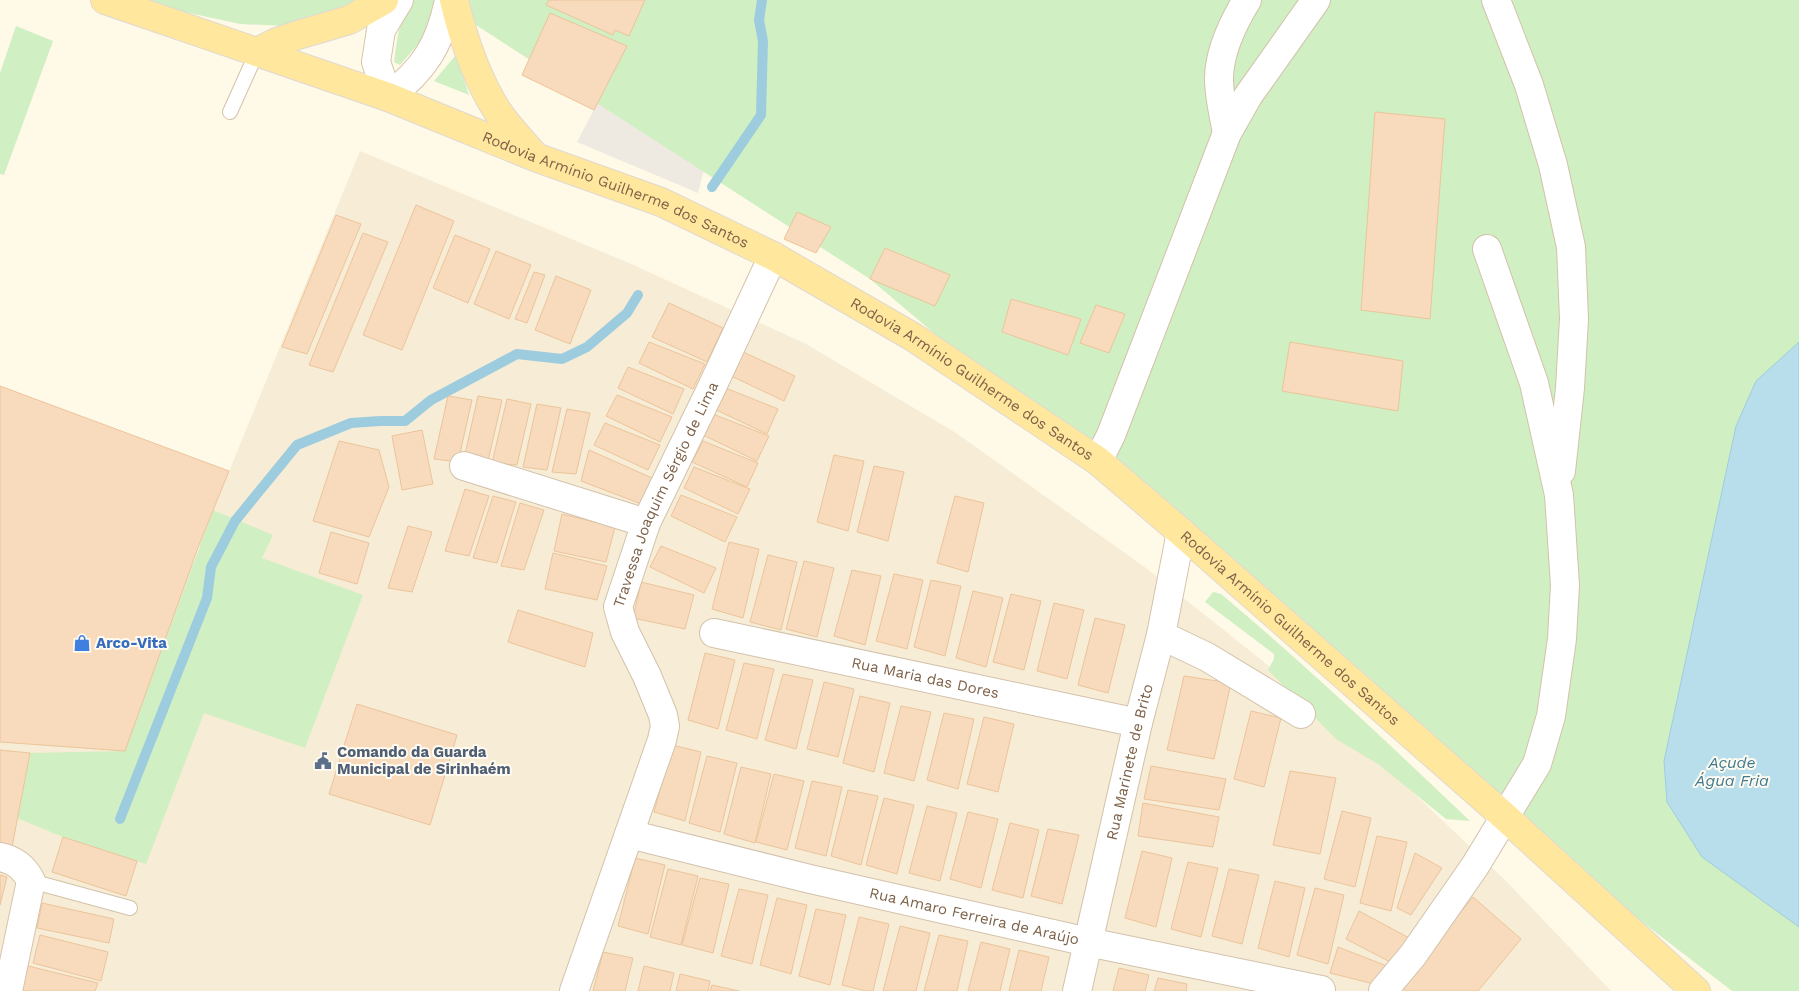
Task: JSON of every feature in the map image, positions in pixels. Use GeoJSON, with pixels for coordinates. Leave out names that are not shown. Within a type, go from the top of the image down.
{"type":"FeatureCollection","features":[{"type":"Feature","properties":{"kind":"main road","name":"Rodovia Armínio Guilherme dos Santos"},"geometry":{"type":"LineString","coordinates":[[104,0],[388,98],[535,157],[661,202],[773,256],[913,336],[1098,461],[1182,532],[1504,816],[1696,991]]}},
{"type":"Feature","properties":{"kind":"main road"},"geometry":{"type":"LineString","coordinates":[[258,52],[277,42],[348,20],[384,0]]}},
{"type":"Feature","properties":{"kind":"main road"},"geometry":{"type":"LineString","coordinates":[[454,0],[460,24],[485,89],[502,118],[535,157]]}},
{"type":"Feature","properties":{"kind":"street"},"geometry":{"type":"LineString","coordinates":[[399,0],[382,30],[376,62],[388,98],[402,87],[425,62],[447,13],[449,0]]}},
{"type":"Feature","properties":{"kind":"street"},"geometry":{"type":"LineString","coordinates":[[1227,133],[1219,79],[1224,48],[1232,25],[1247,0]]}},
{"type":"Feature","properties":{"kind":"street"},"geometry":{"type":"LineString","coordinates":[[1098,461],[1111,435],[1227,133],[1248,96],[1316,0]]}},
{"type":"Feature","properties":{"kind":"street"},"geometry":{"type":"LineString","coordinates":[[1496,0],[1529,85],[1553,165],[1571,247],[1574,319],[1570,388],[1559,495]]}},
{"type":"Feature","properties":{"kind":"street"},"geometry":{"type":"LineString","coordinates":[[1383,991],[1413,955],[1475,866],[1537,764],[1551,716],[1562,639],[1565,584],[1559,495],[1534,383],[1487,249]]}},
{"type":"Feature","properties":{"kind":"street","name":"Travessa Joaquim Sérgio de Lima"},"geometry":{"type":"LineString","coordinates":[[574,991],[662,740],[665,726],[663,715],[647,676],[625,632],[618,608],[646,523],[773,256]]}},
{"type":"Feature","properties":{"kind":"street"},"geometry":{"type":"LineString","coordinates":[[464,466],[646,523]]}},
{"type":"Feature","properties":{"kind":"street","name":"Rua Marinete de Brito"},"geometry":{"type":"LineString","coordinates":[[1076,991],[1138,723],[1161,635],[1182,532]]}},
{"type":"Feature","properties":{"kind":"street","name":"Rua Maria das Dores"},"geometry":{"type":"LineString","coordinates":[[714,633],[1138,723]]}},
{"type":"Feature","properties":{"kind":"street"},"geometry":{"type":"LineString","coordinates":[[1161,635],[1207,657],[1301,714]]}},
{"type":"Feature","properties":{"kind":"street","name":"Rua Amaro Ferreira de Araújo"},"geometry":{"type":"LineString","coordinates":[[629,834],[810,879],[1088,942],[1321,990]]}},
{"type":"Feature","properties":{"kind":"street"},"geometry":{"type":"LineString","coordinates":[[0,857],[10,859],[20,866],[31,881],[8,991]]}},
{"type":"Feature","properties":{"kind":"lane"},"geometry":{"type":"LineString","coordinates":[[230,112],[258,52]]}},
{"type":"Feature","properties":{"kind":"lane"},"geometry":{"type":"LineString","coordinates":[[31,881],[130,908]]}},
{"type":"Feature","properties":{"kind":"shaded area"},"geometry":{"type":"Polygon","coordinates":[[[627,46],[722,103],[698,193],[577,142],[627,46]]]}},
{"type":"Feature","properties":{"kind":"shaded area"},"geometry":{"type":"Polygon","coordinates":[[[360,151],[629,263],[806,344],[956,433],[1146,568],[1339,722],[1506,881],[1611,991],[0,991],[0,727],[211,549],[199,545],[360,151]]]}},
{"type":"Feature","properties":{"kind":"green space"},"geometry":{"type":"Polygon","coordinates":[[[129,0],[369,0],[286,26],[240,24],[129,0]]]}},
{"type":"Feature","properties":{"kind":"green space"},"geometry":{"type":"Polygon","coordinates":[[[413,0],[438,0],[428,28],[420,42],[400,65],[394,62],[401,22],[413,0]]]}},
{"type":"Feature","properties":{"kind":"green space"},"geometry":{"type":"Polygon","coordinates":[[[469,0],[1799,0],[1799,991],[1732,991],[1504,816],[870,279],[462,16],[469,0]]]}},
{"type":"Feature","properties":{"kind":"green space"},"geometry":{"type":"Polygon","coordinates":[[[16,26],[53,41],[4,175],[0,174],[0,73],[16,26]]]}},
{"type":"Feature","properties":{"kind":"green space"},"geometry":{"type":"Polygon","coordinates":[[[456,55],[469,95],[434,81],[456,55]]]}},
{"type":"Feature","properties":{"kind":"green space"},"geometry":{"type":"Polygon","coordinates":[[[213,510],[273,535],[262,558],[363,595],[305,748],[204,713],[146,864],[63,837],[17,818],[30,753],[125,751],[213,510]]]}},
{"type":"Feature","properties":{"kind":"green space"},"geometry":{"type":"Polygon","coordinates":[[[1213,592],[1221,594],[1285,649],[1470,821],[1446,819],[1378,764],[1336,739],[1268,670],[1274,659],[1274,654],[1205,602],[1213,592]]]}},
{"type":"Feature","properties":{"kind":"water","name":"Açude Água Fria"},"geometry":{"type":"Polygon","coordinates":[[[1799,342],[1799,927],[1702,857],[1667,802],[1664,761],[1736,426],[1756,381],[1799,342]]]}},
{"type":"Feature","properties":{"kind":"building"},"geometry":{"type":"Polygon","coordinates":[[[549,0],[645,0],[629,36],[615,30],[613,35],[546,5],[549,0]]]}},
{"type":"Feature","properties":{"kind":"building"},"geometry":{"type":"Polygon","coordinates":[[[550,13],[627,46],[594,110],[522,75],[550,13]]]}},
{"type":"Feature","properties":{"kind":"building"},"geometry":{"type":"Polygon","coordinates":[[[1375,112],[1445,119],[1430,319],[1361,310],[1375,112]]]}},
{"type":"Feature","properties":{"kind":"building"},"geometry":{"type":"Polygon","coordinates":[[[416,205],[454,221],[402,350],[363,335],[416,205]]]}},
{"type":"Feature","properties":{"kind":"building"},"geometry":{"type":"Polygon","coordinates":[[[797,212],[831,227],[816,253],[784,239],[797,212]]]}},
{"type":"Feature","properties":{"kind":"building"},"geometry":{"type":"Polygon","coordinates":[[[336,215],[361,224],[307,354],[282,347],[336,215]]]}},
{"type":"Feature","properties":{"kind":"building"},"geometry":{"type":"Polygon","coordinates":[[[363,233],[388,242],[333,372],[309,365],[363,233]]]}},
{"type":"Feature","properties":{"kind":"building"},"geometry":{"type":"Polygon","coordinates":[[[455,235],[490,249],[468,303],[433,288],[455,235]]]}},
{"type":"Feature","properties":{"kind":"building"},"geometry":{"type":"Polygon","coordinates":[[[885,248],[950,275],[935,306],[870,279],[885,248]]]}},
{"type":"Feature","properties":{"kind":"building"},"geometry":{"type":"Polygon","coordinates":[[[496,251],[531,265],[509,319],[474,304],[496,251]]]}},
{"type":"Feature","properties":{"kind":"building"},"geometry":{"type":"Polygon","coordinates":[[[534,272],[545,275],[527,323],[515,319],[534,272]]]}},
{"type":"Feature","properties":{"kind":"building"},"geometry":{"type":"Polygon","coordinates":[[[556,276],[591,290],[570,344],[535,330],[556,276]]]}},
{"type":"Feature","properties":{"kind":"building"},"geometry":{"type":"Polygon","coordinates":[[[1011,299],[1081,319],[1068,355],[1002,332],[1011,299]]]}},
{"type":"Feature","properties":{"kind":"building"},"geometry":{"type":"Polygon","coordinates":[[[669,303],[723,328],[707,362],[652,337],[669,303]]]}},
{"type":"Feature","properties":{"kind":"building"},"geometry":{"type":"Polygon","coordinates":[[[1096,305],[1125,314],[1109,353],[1080,343],[1096,305]]]}},
{"type":"Feature","properties":{"kind":"building"},"geometry":{"type":"Polygon","coordinates":[[[649,342],[705,364],[693,389],[639,363],[649,342]]]}},
{"type":"Feature","properties":{"kind":"building"},"geometry":{"type":"Polygon","coordinates":[[[1290,342],[1403,361],[1398,411],[1282,391],[1290,342]]]}},
{"type":"Feature","properties":{"kind":"building"},"geometry":{"type":"Polygon","coordinates":[[[741,351],[795,376],[784,401],[729,375],[741,351]]]}},
{"type":"Feature","properties":{"kind":"building"},"geometry":{"type":"Polygon","coordinates":[[[628,367],[684,389],[673,414],[618,388],[628,367]]]}},
{"type":"Feature","properties":{"kind":"building","name":"Arco-Vita"},"geometry":{"type":"Polygon","coordinates":[[[0,386],[229,471],[199,545],[125,751],[0,742],[0,386]]]}},
{"type":"Feature","properties":{"kind":"building"},"geometry":{"type":"Polygon","coordinates":[[[723,387],[778,409],[767,434],[712,408],[723,387]]]}},
{"type":"Feature","properties":{"kind":"building"},"geometry":{"type":"Polygon","coordinates":[[[617,395],[672,417],[660,442],[606,416],[617,395]]]}},
{"type":"Feature","properties":{"kind":"building"},"geometry":{"type":"Polygon","coordinates":[[[448,396],[472,400],[458,462],[434,459],[448,396]]]}},
{"type":"Feature","properties":{"kind":"building"},"geometry":{"type":"Polygon","coordinates":[[[478,396],[502,400],[488,461],[464,459],[478,396]]]}},
{"type":"Feature","properties":{"kind":"building"},"geometry":{"type":"Polygon","coordinates":[[[507,399],[531,404],[517,465],[492,463],[507,399]]]}},
{"type":"Feature","properties":{"kind":"building"},"geometry":{"type":"Polygon","coordinates":[[[537,404],[561,408],[547,470],[523,467],[537,404]]]}},
{"type":"Feature","properties":{"kind":"building"},"geometry":{"type":"Polygon","coordinates":[[[567,409],[590,413],[576,474],[552,472],[567,409]]]}},
{"type":"Feature","properties":{"kind":"building"},"geometry":{"type":"Polygon","coordinates":[[[713,414],[769,436],[757,461],[703,435],[713,414]]]}},
{"type":"Feature","properties":{"kind":"building"},"geometry":{"type":"Polygon","coordinates":[[[605,423],[660,445],[648,470],[594,445],[605,423]]]}},
{"type":"Feature","properties":{"kind":"building"},"geometry":{"type":"Polygon","coordinates":[[[422,430],[433,484],[402,490],[392,436],[422,430]]]}},
{"type":"Feature","properties":{"kind":"building"},"geometry":{"type":"Polygon","coordinates":[[[339,441],[379,450],[389,487],[369,537],[313,521],[339,441]]]}},
{"type":"Feature","properties":{"kind":"building"},"geometry":{"type":"Polygon","coordinates":[[[703,441],[758,463],[747,487],[692,462],[703,441]]]}},
{"type":"Feature","properties":{"kind":"building"},"geometry":{"type":"Polygon","coordinates":[[[589,450],[652,478],[644,505],[581,481],[589,450]]]}},
{"type":"Feature","properties":{"kind":"building"},"geometry":{"type":"Polygon","coordinates":[[[834,455],[864,461],[848,531],[817,522],[834,455]]]}},
{"type":"Feature","properties":{"kind":"building"},"geometry":{"type":"Polygon","coordinates":[[[874,466],[904,472],[888,541],[857,532],[874,466]]]}},
{"type":"Feature","properties":{"kind":"building"},"geometry":{"type":"Polygon","coordinates":[[[694,467],[750,489],[738,514],[684,488],[694,467]]]}},
{"type":"Feature","properties":{"kind":"building"},"geometry":{"type":"Polygon","coordinates":[[[465,489],[489,496],[469,556],[445,551],[465,489]]]}},
{"type":"Feature","properties":{"kind":"building"},"geometry":{"type":"Polygon","coordinates":[[[681,495],[737,517],[725,542],[671,516],[681,495]]]}},
{"type":"Feature","properties":{"kind":"building"},"geometry":{"type":"Polygon","coordinates":[[[493,496],[516,502],[497,563],[473,558],[493,496]]]}},
{"type":"Feature","properties":{"kind":"building"},"geometry":{"type":"Polygon","coordinates":[[[955,496],[984,503],[968,572],[937,563],[955,496]]]}},
{"type":"Feature","properties":{"kind":"building"},"geometry":{"type":"Polygon","coordinates":[[[520,503],[544,510],[524,570],[501,566],[520,503]]]}},
{"type":"Feature","properties":{"kind":"building"},"geometry":{"type":"Polygon","coordinates":[[[562,514],[615,527],[606,562],[554,551],[562,514]]]}},
{"type":"Feature","properties":{"kind":"building"},"geometry":{"type":"Polygon","coordinates":[[[408,526],[432,532],[412,592],[388,588],[408,526]]]}},
{"type":"Feature","properties":{"kind":"building"},"geometry":{"type":"Polygon","coordinates":[[[331,532],[369,543],[357,584],[319,573],[331,532]]]}},
{"type":"Feature","properties":{"kind":"building"},"geometry":{"type":"Polygon","coordinates":[[[729,542],[759,549],[743,618],[712,609],[729,542]]]}},
{"type":"Feature","properties":{"kind":"building"},"geometry":{"type":"Polygon","coordinates":[[[661,546],[716,568],[704,593],[650,567],[661,546]]]}},
{"type":"Feature","properties":{"kind":"building"},"geometry":{"type":"Polygon","coordinates":[[[553,553],[607,566],[597,600],[545,589],[553,553]]]}},
{"type":"Feature","properties":{"kind":"building"},"geometry":{"type":"Polygon","coordinates":[[[768,555],[797,562],[781,630],[750,622],[768,555]]]}},
{"type":"Feature","properties":{"kind":"building"},"geometry":{"type":"Polygon","coordinates":[[[804,561],[834,568],[817,637],[786,629],[804,561]]]}},
{"type":"Feature","properties":{"kind":"building"},"geometry":{"type":"Polygon","coordinates":[[[852,570],[881,576],[865,645],[834,636],[852,570]]]}},
{"type":"Feature","properties":{"kind":"building"},"geometry":{"type":"Polygon","coordinates":[[[894,574],[923,580],[907,649],[876,641],[894,574]]]}},
{"type":"Feature","properties":{"kind":"building"},"geometry":{"type":"Polygon","coordinates":[[[931,580],[961,586],[945,656],[914,647],[931,580]]]}},
{"type":"Feature","properties":{"kind":"building"},"geometry":{"type":"Polygon","coordinates":[[[641,582],[694,595],[685,629],[633,618],[641,582]]]}},
{"type":"Feature","properties":{"kind":"building"},"geometry":{"type":"Polygon","coordinates":[[[973,591],[1003,598],[986,667],[956,658],[973,591]]]}},
{"type":"Feature","properties":{"kind":"building"},"geometry":{"type":"Polygon","coordinates":[[[1011,594],[1041,601],[1024,670],[993,662],[1011,594]]]}},
{"type":"Feature","properties":{"kind":"building"},"geometry":{"type":"Polygon","coordinates":[[[1054,603],[1084,610],[1067,679],[1037,671],[1054,603]]]}},
{"type":"Feature","properties":{"kind":"building"},"geometry":{"type":"Polygon","coordinates":[[[518,610],[593,633],[585,667],[508,642],[518,610]]]}},
{"type":"Feature","properties":{"kind":"building"},"geometry":{"type":"Polygon","coordinates":[[[1095,618],[1125,625],[1108,693],[1078,685],[1095,618]]]}},
{"type":"Feature","properties":{"kind":"building"},"geometry":{"type":"Polygon","coordinates":[[[705,653],[735,660],[718,729],[688,720],[705,653]]]}},
{"type":"Feature","properties":{"kind":"building"},"geometry":{"type":"Polygon","coordinates":[[[744,663],[774,669],[757,739],[726,730],[744,663]]]}},
{"type":"Feature","properties":{"kind":"building"},"geometry":{"type":"Polygon","coordinates":[[[783,674],[813,680],[796,749],[765,740],[783,674]]]}},
{"type":"Feature","properties":{"kind":"building"},"geometry":{"type":"Polygon","coordinates":[[[1184,676],[1231,683],[1214,759],[1167,750],[1184,676]]]}},
{"type":"Feature","properties":{"kind":"building"},"geometry":{"type":"Polygon","coordinates":[[[824,682],[854,689],[838,757],[807,749],[824,682]]]}},
{"type":"Feature","properties":{"kind":"building"},"geometry":{"type":"Polygon","coordinates":[[[860,696],[890,703],[874,772],[843,763],[860,696]]]}},
{"type":"Feature","properties":{"kind":"building"},"geometry":{"type":"Polygon","coordinates":[[[357,704],[457,735],[430,825],[329,794],[357,704]]]}},
{"type":"Feature","properties":{"kind":"building"},"geometry":{"type":"Polygon","coordinates":[[[901,706],[931,712],[914,781],[884,773],[901,706]]]}},
{"type":"Feature","properties":{"kind":"building"},"geometry":{"type":"Polygon","coordinates":[[[1251,711],[1281,718],[1264,787],[1234,779],[1251,711]]]}},
{"type":"Feature","properties":{"kind":"building"},"geometry":{"type":"Polygon","coordinates":[[[944,713],[974,719],[958,789],[927,780],[944,713]]]}},
{"type":"Feature","properties":{"kind":"building"},"geometry":{"type":"Polygon","coordinates":[[[984,717],[1014,724],[998,792],[967,784],[984,717]]]}},
{"type":"Feature","properties":{"kind":"building"},"geometry":{"type":"Polygon","coordinates":[[[672,745],[701,752],[685,821],[654,812],[672,745]]]}},
{"type":"Feature","properties":{"kind":"building"},"geometry":{"type":"Polygon","coordinates":[[[0,750],[30,753],[12,847],[0,845],[0,750]]]}},
{"type":"Feature","properties":{"kind":"building"},"geometry":{"type":"Polygon","coordinates":[[[707,756],[737,763],[720,832],[689,823],[707,756]]]}},
{"type":"Feature","properties":{"kind":"building"},"geometry":{"type":"Polygon","coordinates":[[[1151,766],[1226,779],[1219,810],[1144,799],[1151,766]]]}},
{"type":"Feature","properties":{"kind":"building"},"geometry":{"type":"Polygon","coordinates":[[[741,767],[771,774],[755,843],[724,834],[741,767]]]}},
{"type":"Feature","properties":{"kind":"building"},"geometry":{"type":"Polygon","coordinates":[[[1290,771],[1336,778],[1320,854],[1273,845],[1290,771]]]}},
{"type":"Feature","properties":{"kind":"building"},"geometry":{"type":"Polygon","coordinates":[[[774,774],[804,781],[787,850],[756,842],[774,774]]]}},
{"type":"Feature","properties":{"kind":"building"},"geometry":{"type":"Polygon","coordinates":[[[812,781],[842,787],[826,856],[795,848],[812,781]]]}},
{"type":"Feature","properties":{"kind":"building"},"geometry":{"type":"Polygon","coordinates":[[[848,790],[878,796],[861,865],[831,856],[848,790]]]}},
{"type":"Feature","properties":{"kind":"building"},"geometry":{"type":"Polygon","coordinates":[[[884,798],[914,805],[897,874],[866,865],[884,798]]]}},
{"type":"Feature","properties":{"kind":"building"},"geometry":{"type":"Polygon","coordinates":[[[1143,803],[1219,817],[1213,847],[1138,836],[1143,803]]]}},
{"type":"Feature","properties":{"kind":"building"},"geometry":{"type":"Polygon","coordinates":[[[927,806],[957,813],[940,881],[909,873],[927,806]]]}},
{"type":"Feature","properties":{"kind":"building"},"geometry":{"type":"Polygon","coordinates":[[[1342,811],[1371,818],[1355,887],[1324,879],[1342,811]]]}},
{"type":"Feature","properties":{"kind":"building"},"geometry":{"type":"Polygon","coordinates":[[[968,812],[998,819],[981,888],[950,879],[968,812]]]}},
{"type":"Feature","properties":{"kind":"building"},"geometry":{"type":"Polygon","coordinates":[[[1010,823],[1039,830],[1023,898],[992,890],[1010,823]]]}},
{"type":"Feature","properties":{"kind":"building"},"geometry":{"type":"Polygon","coordinates":[[[1048,829],[1079,835],[1062,904],[1031,896],[1048,829]]]}},
{"type":"Feature","properties":{"kind":"building"},"geometry":{"type":"Polygon","coordinates":[[[1377,836],[1407,842],[1391,911],[1360,903],[1377,836]]]}},
{"type":"Feature","properties":{"kind":"building"},"geometry":{"type":"Polygon","coordinates":[[[63,837],[137,861],[126,896],[52,872],[63,837]]]}},
{"type":"Feature","properties":{"kind":"building"},"geometry":{"type":"Polygon","coordinates":[[[1142,851],[1172,858],[1156,927],[1125,918],[1142,851]]]}},
{"type":"Feature","properties":{"kind":"building"},"geometry":{"type":"Polygon","coordinates":[[[1415,853],[1442,868],[1411,915],[1397,908],[1415,853]]]}},
{"type":"Feature","properties":{"kind":"building"},"geometry":{"type":"Polygon","coordinates":[[[635,858],[665,865],[648,934],[618,926],[635,858]]]}},
{"type":"Feature","properties":{"kind":"building"},"geometry":{"type":"Polygon","coordinates":[[[1188,862],[1218,868],[1201,937],[1171,929],[1188,862]]]}},
{"type":"Feature","properties":{"kind":"building"},"geometry":{"type":"Polygon","coordinates":[[[668,869],[698,876],[681,945],[650,937],[668,869]]]}},
{"type":"Feature","properties":{"kind":"building"},"geometry":{"type":"Polygon","coordinates":[[[1229,869],[1259,875],[1242,944],[1212,936],[1229,869]]]}},
{"type":"Feature","properties":{"kind":"building"},"geometry":{"type":"Polygon","coordinates":[[[0,875],[7,877],[0,905],[0,875]]]}},
{"type":"Feature","properties":{"kind":"building"},"geometry":{"type":"Polygon","coordinates":[[[700,878],[729,884],[713,953],[682,945],[700,878]]]}},
{"type":"Feature","properties":{"kind":"building"},"geometry":{"type":"Polygon","coordinates":[[[1275,881],[1305,888],[1289,957],[1258,948],[1275,881]]]}},
{"type":"Feature","properties":{"kind":"building"},"geometry":{"type":"Polygon","coordinates":[[[1315,888],[1344,895],[1328,964],[1297,955],[1315,888]]]}},
{"type":"Feature","properties":{"kind":"building"},"geometry":{"type":"Polygon","coordinates":[[[739,889],[768,895],[752,964],[721,956],[739,889]]]}},
{"type":"Feature","properties":{"kind":"building"},"geometry":{"type":"Polygon","coordinates":[[[1473,897],[1521,939],[1478,991],[1406,991],[1400,986],[1473,897]]]}},
{"type":"Feature","properties":{"kind":"building"},"geometry":{"type":"Polygon","coordinates":[[[777,898],[807,905],[791,974],[760,965],[777,898]]]}},
{"type":"Feature","properties":{"kind":"building"},"geometry":{"type":"Polygon","coordinates":[[[42,903],[114,919],[109,943],[37,928],[42,903]]]}},
{"type":"Feature","properties":{"kind":"building"},"geometry":{"type":"Polygon","coordinates":[[[816,909],[846,915],[830,985],[799,976],[816,909]]]}},
{"type":"Feature","properties":{"kind":"building"},"geometry":{"type":"Polygon","coordinates":[[[1359,911],[1413,940],[1398,966],[1346,939],[1359,911]]]}},
{"type":"Feature","properties":{"kind":"building"},"geometry":{"type":"Polygon","coordinates":[[[859,917],[889,924],[873,991],[842,985],[859,917]]]}},
{"type":"Feature","properties":{"kind":"building"},"geometry":{"type":"Polygon","coordinates":[[[900,926],[930,933],[916,991],[883,991],[900,926]]]}},
{"type":"Feature","properties":{"kind":"building"},"geometry":{"type":"Polygon","coordinates":[[[40,935],[108,952],[101,981],[33,963],[40,935]]]}},
{"type":"Feature","properties":{"kind":"building"},"geometry":{"type":"Polygon","coordinates":[[[939,935],[968,941],[957,991],[924,991],[939,935]]]}},
{"type":"Feature","properties":{"kind":"building"},"geometry":{"type":"Polygon","coordinates":[[[981,942],[1010,949],[1000,991],[968,991],[981,942]]]}},
{"type":"Feature","properties":{"kind":"building"},"geometry":{"type":"Polygon","coordinates":[[[1338,947],[1387,966],[1378,985],[1330,973],[1338,947]]]}},
{"type":"Feature","properties":{"kind":"building"},"geometry":{"type":"Polygon","coordinates":[[[1019,950],[1049,957],[1041,991],[1009,991],[1019,950]]]}},
{"type":"Feature","properties":{"kind":"building"},"geometry":{"type":"Polygon","coordinates":[[[603,952],[633,958],[625,991],[593,991],[603,952]]]}},
{"type":"Feature","properties":{"kind":"building"},"geometry":{"type":"Polygon","coordinates":[[[28,966],[98,983],[95,991],[22,991],[28,966]]]}},
{"type":"Feature","properties":{"kind":"building"},"geometry":{"type":"Polygon","coordinates":[[[644,966],[674,973],[670,991],[638,991],[644,966]]]}},
{"type":"Feature","properties":{"kind":"building"},"geometry":{"type":"Polygon","coordinates":[[[1119,968],[1149,975],[1145,991],[1113,991],[1119,968]]]}},
{"type":"Feature","properties":{"kind":"building"},"geometry":{"type":"Polygon","coordinates":[[[680,974],[710,981],[708,991],[676,991],[680,974]]]}},
{"type":"Feature","properties":{"kind":"building"},"geometry":{"type":"Polygon","coordinates":[[[1158,978],[1187,984],[1186,991],[1154,991],[1158,978]]]}},
{"type":"Feature","properties":{"kind":"building"},"geometry":{"type":"Polygon","coordinates":[[[712,985],[739,991],[710,991],[712,985]]]}},
{"type":"Feature","properties":{"kind":"waterway"},"geometry":{"type":"LineString","coordinates":[[712,187],[761,115],[763,41],[759,20],[762,0]]}},
{"type":"Feature","properties":{"kind":"waterway"},"geometry":{"type":"LineString","coordinates":[[120,819],[207,598],[211,567],[235,521],[297,445],[351,423],[405,421],[431,400],[517,354],[562,359],[587,347],[627,313],[638,295]]}},
{"type":"Feature","properties":{"kind":"place","name":"Arco-Vita"},"geometry":{"type":"Point","coordinates":[82,643]}},
{"type":"Feature","properties":{"kind":"place","name":"Comando da Guarda Municipal de Sirinhaém"},"geometry":{"type":"Point","coordinates":[323,761]}}]}
